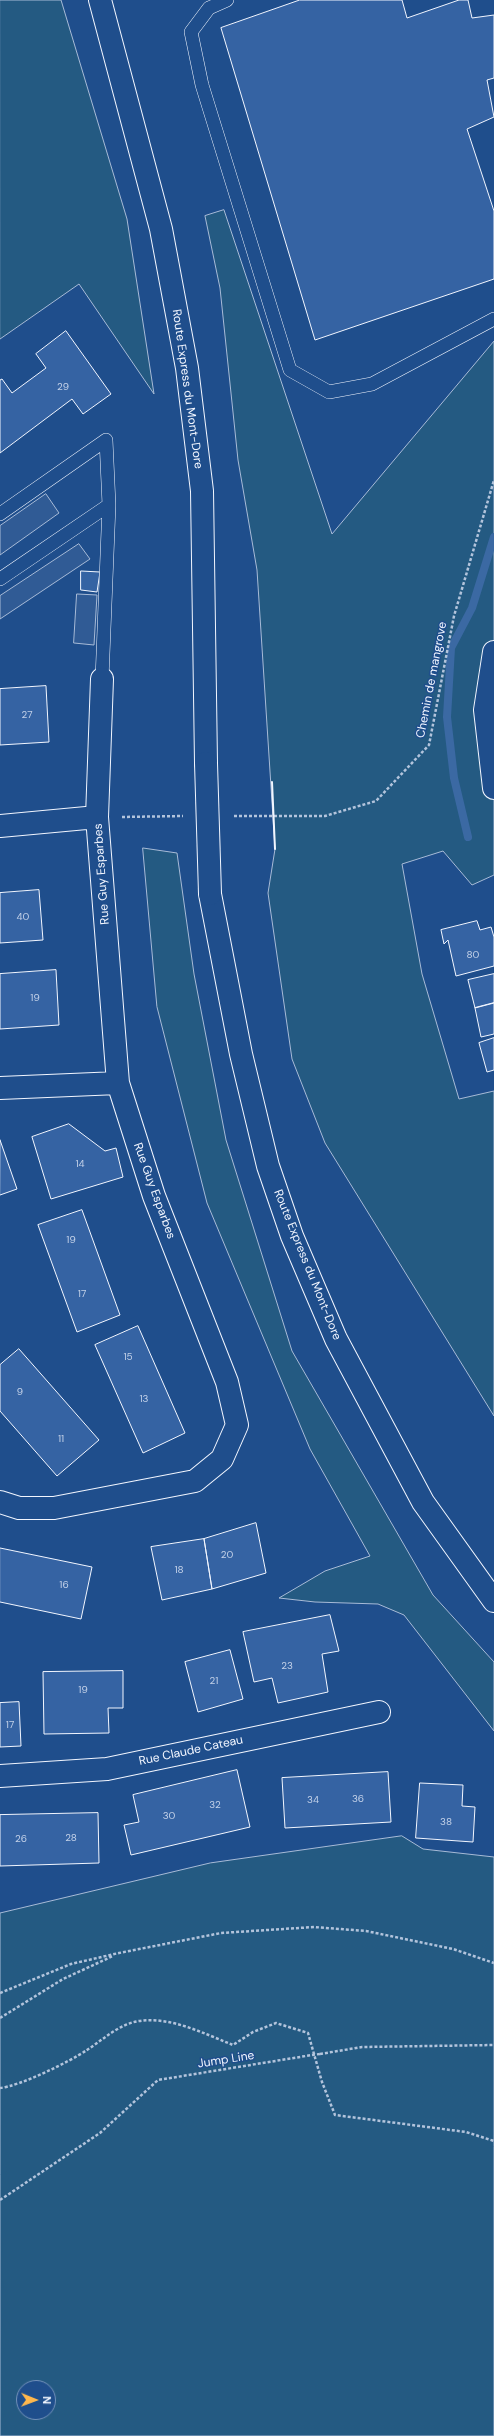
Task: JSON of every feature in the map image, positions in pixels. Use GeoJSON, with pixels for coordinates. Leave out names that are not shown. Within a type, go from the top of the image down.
{"type":"FeatureCollection","features":[{"type":"Feature","properties":{"kind":"street","name":"Route Express du Mont-Dore"},"geometry":{"type":"LineString","coordinates":[[100,0],[161,229],[187,368],[202,491],[206,762],[210,894],[241,1054],[268,1166],[292,1236],[336,1339],[423,1502],[494,1601]]}},
{"type":"Feature","properties":{"kind":"street"},"geometry":{"type":"LineString","coordinates":[[494,652],[485,710],[494,788]]}},
{"type":"Feature","properties":{"kind":"street","name":"Rue Guy Esparbes"},"geometry":{"type":"LineString","coordinates":[[0,1502],[19,1508],[54,1508],[195,1481],[222,1459],[237,1426],[227,1382],[154,1196],[118,1083],[97,817],[102,679]]}},
{"type":"Feature","properties":{"kind":"street"},"geometry":{"type":"LineString","coordinates":[[0,826],[97,817]]}},
{"type":"Feature","properties":{"kind":"street"},"geometry":{"type":"LineString","coordinates":[[0,1088],[118,1083]]}},
{"type":"Feature","properties":{"kind":"street","name":"Rue Claude Cateau"},"geometry":{"type":"LineString","coordinates":[[0,1776],[107,1769],[379,1712]]}},
{"type":"Feature","properties":{"kind":"lane"},"geometry":{"type":"LineString","coordinates":[[227,0],[209,8],[191,32],[202,85],[290,370],[329,392],[372,384],[494,319]]}},
{"type":"Feature","properties":{"kind":"lane"},"geometry":{"type":"LineString","coordinates":[[0,514],[106,440],[109,505],[102,679]]}},
{"type":"Feature","properties":{"kind":"lane"},"geometry":{"type":"LineString","coordinates":[[0,579],[109,505]]}},
{"type":"Feature","properties":{"kind":"path","name":"Chemin de mangrove"},"geometry":{"type":"LineString","coordinates":[[230,816],[325,816],[376,801],[429,745],[454,616],[494,480]]}},
{"type":"Feature","properties":{"kind":"path"},"geometry":{"type":"LineString","coordinates":[[97,817],[190,816]]}},
{"type":"Feature","properties":{"kind":"path"},"geometry":{"type":"LineString","coordinates":[[0,1993],[71,1964],[119,1953],[221,1933],[314,1927],[366,1931],[453,1949],[494,1963]]}},
{"type":"Feature","properties":{"kind":"path"},"geometry":{"type":"LineString","coordinates":[[0,2018],[63,1979],[119,1953]]}},
{"type":"Feature","properties":{"kind":"path"},"geometry":{"type":"LineString","coordinates":[[0,2088],[42,2073],[86,2051],[119,2028],[140,2020],[173,2023],[233,2045],[253,2032],[276,2023],[308,2032],[322,2082],[335,2115],[466,2132],[494,2141]]}},
{"type":"Feature","properties":{"kind":"path","name":"Jump Line"},"geometry":{"type":"LineString","coordinates":[[0,2200],[100,2134],[158,2080],[362,2046],[494,2045]]}},
{"type":"Feature","properties":{"kind":"shaded area"},"geometry":{"type":"Polygon","coordinates":[[[0,0],[61,0],[127,219],[154,394],[79,284],[0,339],[0,0]]]}},
{"type":"Feature","properties":{"kind":"shaded area"},"geometry":{"type":"Polygon","coordinates":[[[224,210],[332,534],[494,341],[494,875],[472,885],[443,851],[402,864],[422,974],[459,1099],[494,1091],[494,1416],[325,1143],[292,1059],[268,893],[275,849],[257,570],[238,460],[220,288],[205,216],[224,210]]]}},
{"type":"Feature","properties":{"kind":"shaded area"},"geometry":{"type":"Polygon","coordinates":[[[46,494],[59,513],[0,555],[0,526],[46,494]]]}},
{"type":"Feature","properties":{"kind":"shaded area"},"geometry":{"type":"Polygon","coordinates":[[[79,544],[90,559],[0,619],[0,596],[79,544]]]}},
{"type":"Feature","properties":{"kind":"shaded area"},"geometry":{"type":"Polygon","coordinates":[[[77,594],[97,595],[94,645],[74,643],[77,594]]]}},
{"type":"Feature","properties":{"kind":"shaded area"},"geometry":{"type":"Polygon","coordinates":[[[143,848],[177,853],[194,974],[226,1140],[292,1351],[433,1595],[494,1662],[494,1731],[404,1615],[378,1604],[315,1602],[279,1598],[325,1571],[370,1556],[310,1449],[207,1203],[157,1007],[143,848]]]}},
{"type":"Feature","properties":{"kind":"shaded area"},"geometry":{"type":"Polygon","coordinates":[[[402,1836],[423,1849],[494,1857],[494,2436],[0,2436],[0,1913],[210,1863],[402,1836]]]}},
{"type":"Feature","properties":{"kind":"building"},"geometry":{"type":"Polygon","coordinates":[[[300,0],[402,0],[407,18],[459,0],[468,0],[472,18],[494,15],[494,78],[487,80],[494,117],[467,129],[494,211],[494,279],[315,340],[221,28],[300,0]]]}},
{"type":"Feature","properties":{"kind":"building"},"geometry":{"type":"Polygon","coordinates":[[[66,331],[111,394],[83,414],[72,399],[0,453],[0,380],[2,379],[12,393],[46,368],[36,354],[66,331]]]}},
{"type":"Feature","properties":{"kind":"building"},"geometry":{"type":"Polygon","coordinates":[[[81,571],[100,572],[97,592],[81,590],[81,571]]]}},
{"type":"Feature","properties":{"kind":"building"},"geometry":{"type":"Polygon","coordinates":[[[46,686],[49,742],[0,745],[0,689],[46,686]]]}},
{"type":"Feature","properties":{"kind":"building"},"geometry":{"type":"Polygon","coordinates":[[[39,890],[43,940],[0,943],[0,893],[39,890]]]}},
{"type":"Feature","properties":{"kind":"building"},"geometry":{"type":"Polygon","coordinates":[[[477,921],[480,930],[491,927],[494,937],[494,966],[456,976],[448,940],[444,944],[441,930],[477,921]]]}},
{"type":"Feature","properties":{"kind":"building"},"geometry":{"type":"Polygon","coordinates":[[[56,970],[59,1025],[0,1029],[0,974],[56,970]]]}},
{"type":"Feature","properties":{"kind":"building"},"geometry":{"type":"Polygon","coordinates":[[[494,974],[494,1003],[475,1008],[468,980],[494,974]]]}},
{"type":"Feature","properties":{"kind":"building"},"geometry":{"type":"Polygon","coordinates":[[[494,1003],[494,1034],[481,1037],[475,1008],[494,1003]]]}},
{"type":"Feature","properties":{"kind":"building"},"geometry":{"type":"Polygon","coordinates":[[[494,1038],[494,1070],[487,1072],[479,1043],[494,1038]]]}},
{"type":"Feature","properties":{"kind":"building"},"geometry":{"type":"Polygon","coordinates":[[[69,1124],[105,1151],[116,1148],[123,1177],[51,1199],[32,1137],[69,1124]]]}},
{"type":"Feature","properties":{"kind":"building"},"geometry":{"type":"Polygon","coordinates":[[[0,1140],[17,1189],[0,1195],[0,1140]]]}},
{"type":"Feature","properties":{"kind":"building"},"geometry":{"type":"Polygon","coordinates":[[[82,1210],[120,1315],[77,1332],[38,1225],[82,1210]]]}},
{"type":"Feature","properties":{"kind":"building"},"geometry":{"type":"Polygon","coordinates":[[[138,1326],[185,1433],[143,1453],[95,1345],[138,1326]]]}},
{"type":"Feature","properties":{"kind":"building"},"geometry":{"type":"Polygon","coordinates":[[[19,1349],[99,1440],[57,1476],[0,1411],[0,1365],[19,1349]]]}},
{"type":"Feature","properties":{"kind":"building"},"geometry":{"type":"Polygon","coordinates":[[[256,1523],[266,1573],[212,1589],[204,1539],[256,1523]]]}},
{"type":"Feature","properties":{"kind":"building"},"geometry":{"type":"Polygon","coordinates":[[[204,1539],[212,1589],[162,1600],[151,1547],[204,1539]]]}},
{"type":"Feature","properties":{"kind":"building"},"geometry":{"type":"Polygon","coordinates":[[[0,1548],[92,1567],[81,1619],[0,1602],[0,1548]]]}},
{"type":"Feature","properties":{"kind":"building"},"geometry":{"type":"Polygon","coordinates":[[[330,1615],[339,1651],[322,1654],[328,1692],[278,1703],[272,1678],[254,1682],[243,1632],[330,1615]]]}},
{"type":"Feature","properties":{"kind":"building"},"geometry":{"type":"Polygon","coordinates":[[[230,1650],[243,1699],[198,1712],[185,1662],[230,1650]]]}},
{"type":"Feature","properties":{"kind":"building"},"geometry":{"type":"Polygon","coordinates":[[[123,1671],[123,1708],[108,1708],[109,1733],[44,1734],[43,1672],[123,1671]]]}},
{"type":"Feature","properties":{"kind":"building"},"geometry":{"type":"Polygon","coordinates":[[[19,1702],[21,1746],[0,1747],[0,1703],[19,1702]]]}},
{"type":"Feature","properties":{"kind":"building"},"geometry":{"type":"Polygon","coordinates":[[[237,1770],[250,1827],[131,1855],[124,1825],[139,1822],[133,1795],[237,1770]]]}},
{"type":"Feature","properties":{"kind":"building"},"geometry":{"type":"Polygon","coordinates":[[[388,1772],[391,1822],[285,1828],[282,1778],[388,1772]]]}},
{"type":"Feature","properties":{"kind":"building"},"geometry":{"type":"Polygon","coordinates":[[[420,1783],[463,1785],[462,1806],[475,1807],[473,1842],[416,1838],[420,1783]]]}},
{"type":"Feature","properties":{"kind":"building"},"geometry":{"type":"Polygon","coordinates":[[[98,1813],[99,1863],[0,1866],[0,1815],[98,1813]]]}},
{"type":"Feature","properties":{"kind":"waterway"},"geometry":{"type":"LineString","coordinates":[[468,837],[454,778],[447,717],[451,648],[472,608],[494,537]]}},
{"type":"Feature","properties":{"kind":"wall"},"geometry":{"type":"LineString","coordinates":[[272,782],[275,849]]}}]}
